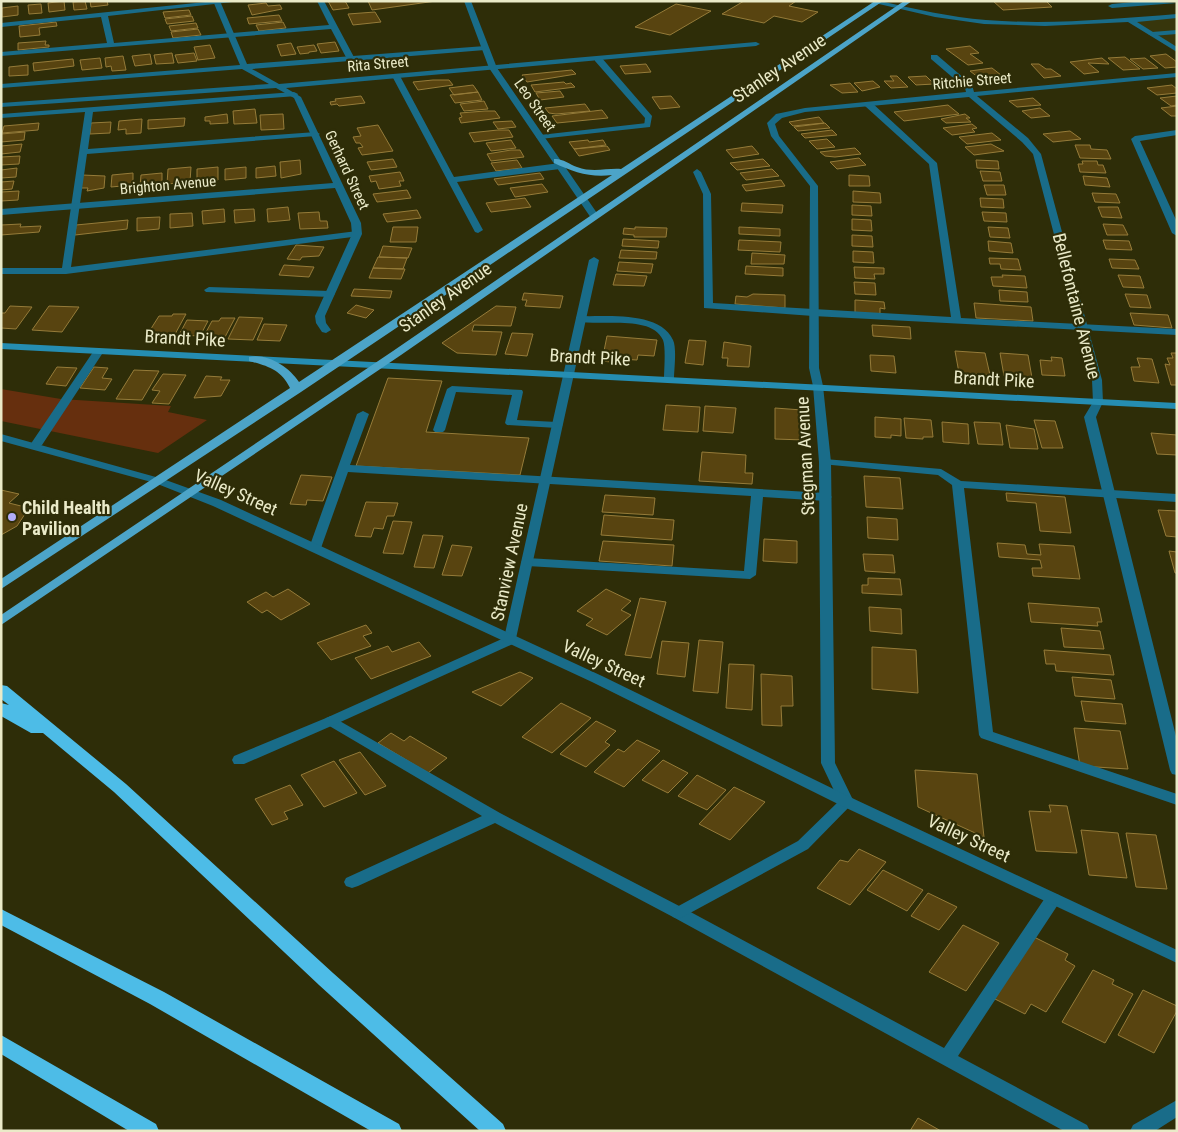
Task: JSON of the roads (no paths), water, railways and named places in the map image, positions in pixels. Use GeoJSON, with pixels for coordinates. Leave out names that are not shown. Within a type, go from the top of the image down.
{"type":"FeatureCollection","features":[{"type":"Feature","properties":{"kind":"highway"},"geometry":{"type":"LineString","coordinates":[[1,690],[78,752],[495,1131]]}},
{"type":"Feature","properties":{"kind":"highway"},"geometry":{"type":"LineString","coordinates":[[1,708],[78,752]]}},
{"type":"Feature","properties":{"kind":"highway"},"geometry":{"type":"LineString","coordinates":[[1,916],[156,998],[391,1131]]}},
{"type":"Feature","properties":{"kind":"highway"},"geometry":{"type":"LineString","coordinates":[[1,1043],[148,1131]]}},
{"type":"Feature","properties":{"kind":"main road","name":"Stanley Avenue"},"geometry":{"type":"LineString","coordinates":[[1,621],[381,364],[909,1]]}},
{"type":"Feature","properties":{"kind":"main road","name":"Stanley Avenue"},"geometry":{"type":"LineString","coordinates":[[1,585],[339,362],[875,2]]}},
{"type":"Feature","properties":{"kind":"main road"},"geometry":{"type":"LineString","coordinates":[[559,164],[577,171],[595,174],[610,174],[626,169]]}},
{"type":"Feature","properties":{"kind":"main road","name":"Brandt Pike"},"geometry":{"type":"LineString","coordinates":[[1,346],[818,386],[1177,406]]}},
{"type":"Feature","properties":{"kind":"main road"},"geometry":{"type":"LineString","coordinates":[[253,358],[278,365],[290,375],[296,390]]}},
{"type":"Feature","properties":{"kind":"street"},"geometry":{"type":"LineString","coordinates":[[1,25],[238,1]]}},
{"type":"Feature","properties":{"kind":"street"},"geometry":{"type":"LineString","coordinates":[[320,1],[351,59]]}},
{"type":"Feature","properties":{"kind":"street","name":"Leo Street"},"geometry":{"type":"LineString","coordinates":[[467,1],[493,68],[594,216]]}},
{"type":"Feature","properties":{"kind":"street"},"geometry":{"type":"LineString","coordinates":[[1110,4],[1175,1]]}},
{"type":"Feature","properties":{"kind":"street"},"geometry":{"type":"LineString","coordinates":[[216,2],[245,68],[294,94]]}},
{"type":"Feature","properties":{"kind":"street"},"geometry":{"type":"LineString","coordinates":[[875,2],[951,18],[1007,24],[1053,25],[1177,16]]}},
{"type":"Feature","properties":{"kind":"street"},"geometry":{"type":"LineString","coordinates":[[1110,4],[1129,20],[1177,50]]}},
{"type":"Feature","properties":{"kind":"street"},"geometry":{"type":"LineString","coordinates":[[104,14],[111,45]]}},
{"type":"Feature","properties":{"kind":"street"},"geometry":{"type":"LineString","coordinates":[[1,54],[334,27]]}},
{"type":"Feature","properties":{"kind":"street"},"geometry":{"type":"LineString","coordinates":[[1152,34],[1177,32]]}},
{"type":"Feature","properties":{"kind":"street","name":"Rita Street"},"geometry":{"type":"LineString","coordinates":[[1,106],[278,86],[756,44]]}},
{"type":"Feature","properties":{"kind":"street","name":"Rita Street"},"geometry":{"type":"LineString","coordinates":[[1,86],[485,48]]}},
{"type":"Feature","properties":{"kind":"street","name":"Bellefontaine Avenue"},"geometry":{"type":"LineString","coordinates":[[934,58],[969,87],[972,95],[1026,140],[1037,154],[1097,380],[1098,402],[1090,416],[1177,770]]}},
{"type":"Feature","properties":{"kind":"street"},"geometry":{"type":"LineString","coordinates":[[540,137],[647,125],[649,118],[598,59]]}},
{"type":"Feature","properties":{"kind":"street","name":"Ritchie Street"},"geometry":{"type":"LineString","coordinates":[[772,121],[794,112],[1177,75]]}},
{"type":"Feature","properties":{"kind":"street"},"geometry":{"type":"LineString","coordinates":[[396,76],[478,230]]}},
{"type":"Feature","properties":{"kind":"street"},"geometry":{"type":"LineString","coordinates":[[1,116],[294,94]]}},
{"type":"Feature","properties":{"kind":"street","name":"Gerhard Street"},"geometry":{"type":"LineString","coordinates":[[294,94],[316,134],[356,223],[356,234],[320,316],[321,323],[326,330]]}},
{"type":"Feature","properties":{"kind":"street"},"geometry":{"type":"LineString","coordinates":[[868,104],[933,163],[956,320]]}},
{"type":"Feature","properties":{"kind":"street"},"geometry":{"type":"LineString","coordinates":[[66,271],[89,109]]}},
{"type":"Feature","properties":{"kind":"street","name":"Stegman Avenue"},"geometry":{"type":"LineString","coordinates":[[772,121],[770,128],[772,133],[804,169],[814,186],[814,368],[818,386],[825,462],[826,497],[828,762],[847,802]]}},
{"type":"Feature","properties":{"kind":"street"},"geometry":{"type":"LineString","coordinates":[[1177,132],[1135,139],[1177,233]]}},
{"type":"Feature","properties":{"kind":"street"},"geometry":{"type":"LineString","coordinates":[[83,152],[316,134]]}},
{"type":"Feature","properties":{"kind":"street"},"geometry":{"type":"LineString","coordinates":[[451,180],[559,164]]}},
{"type":"Feature","properties":{"kind":"street"},"geometry":{"type":"LineString","coordinates":[[697,172],[707,194],[708,306],[1177,332]]}},
{"type":"Feature","properties":{"kind":"street","name":"Brighton Avenue"},"geometry":{"type":"LineString","coordinates":[[1,212],[338,185]]}},
{"type":"Feature","properties":{"kind":"street"},"geometry":{"type":"LineString","coordinates":[[1,271],[66,271],[356,234]]}},
{"type":"Feature","properties":{"kind":"street","name":"Stanview Avenue"},"geometry":{"type":"LineString","coordinates":[[238,760],[510,640],[594,260]]}},
{"type":"Feature","properties":{"kind":"street"},"geometry":{"type":"LineString","coordinates":[[209,290],[330,294]]}},
{"type":"Feature","properties":{"kind":"street"},"geometry":{"type":"LineString","coordinates":[[580,319],[638,322],[658,328],[669,341],[669,379]]}},
{"type":"Feature","properties":{"kind":"street"},"geometry":{"type":"LineString","coordinates":[[36,446],[99,351]]}},
{"type":"Feature","properties":{"kind":"street"},"geometry":{"type":"LineString","coordinates":[[439,430],[452,389],[518,392],[511,423],[557,425]]}},
{"type":"Feature","properties":{"kind":"street"},"geometry":{"type":"LineString","coordinates":[[315,548],[362,414]]}},
{"type":"Feature","properties":{"kind":"street","name":"Valley Street"},"geometry":{"type":"LineString","coordinates":[[1,436],[159,481],[191,492],[597,680],[847,802],[1177,957]]}},
{"type":"Feature","properties":{"kind":"street"},"geometry":{"type":"LineString","coordinates":[[825,462],[940,472],[958,484],[1108,492],[1177,498]]}},
{"type":"Feature","properties":{"kind":"street"},"geometry":{"type":"LineString","coordinates":[[344,468],[545,482],[826,497]]}},
{"type":"Feature","properties":{"kind":"street"},"geometry":{"type":"LineString","coordinates":[[958,484],[986,735],[1177,800]]}},
{"type":"Feature","properties":{"kind":"street"},"geometry":{"type":"LineString","coordinates":[[527,562],[750,574],[757,493]]}},
{"type":"Feature","properties":{"kind":"street"},"geometry":{"type":"LineString","coordinates":[[330,721],[495,818],[679,913],[1080,1131]]}},
{"type":"Feature","properties":{"kind":"street"},"geometry":{"type":"LineString","coordinates":[[679,913],[803,845],[847,802]]}},
{"type":"Feature","properties":{"kind":"street"},"geometry":{"type":"LineString","coordinates":[[352,882],[495,818]]}},
{"type":"Feature","properties":{"kind":"street"},"geometry":{"type":"LineString","coordinates":[[946,1059],[1053,899]]}},
{"type":"Feature","properties":{"kind":"street"},"geometry":{"type":"LineString","coordinates":[[1139,1131],[1177,1108]]}},
{"type":"Feature","properties":{"kind":"place","name":"Child Health Pavilion"},"geometry":{"type":"Point","coordinates":[12,517]}}]}
